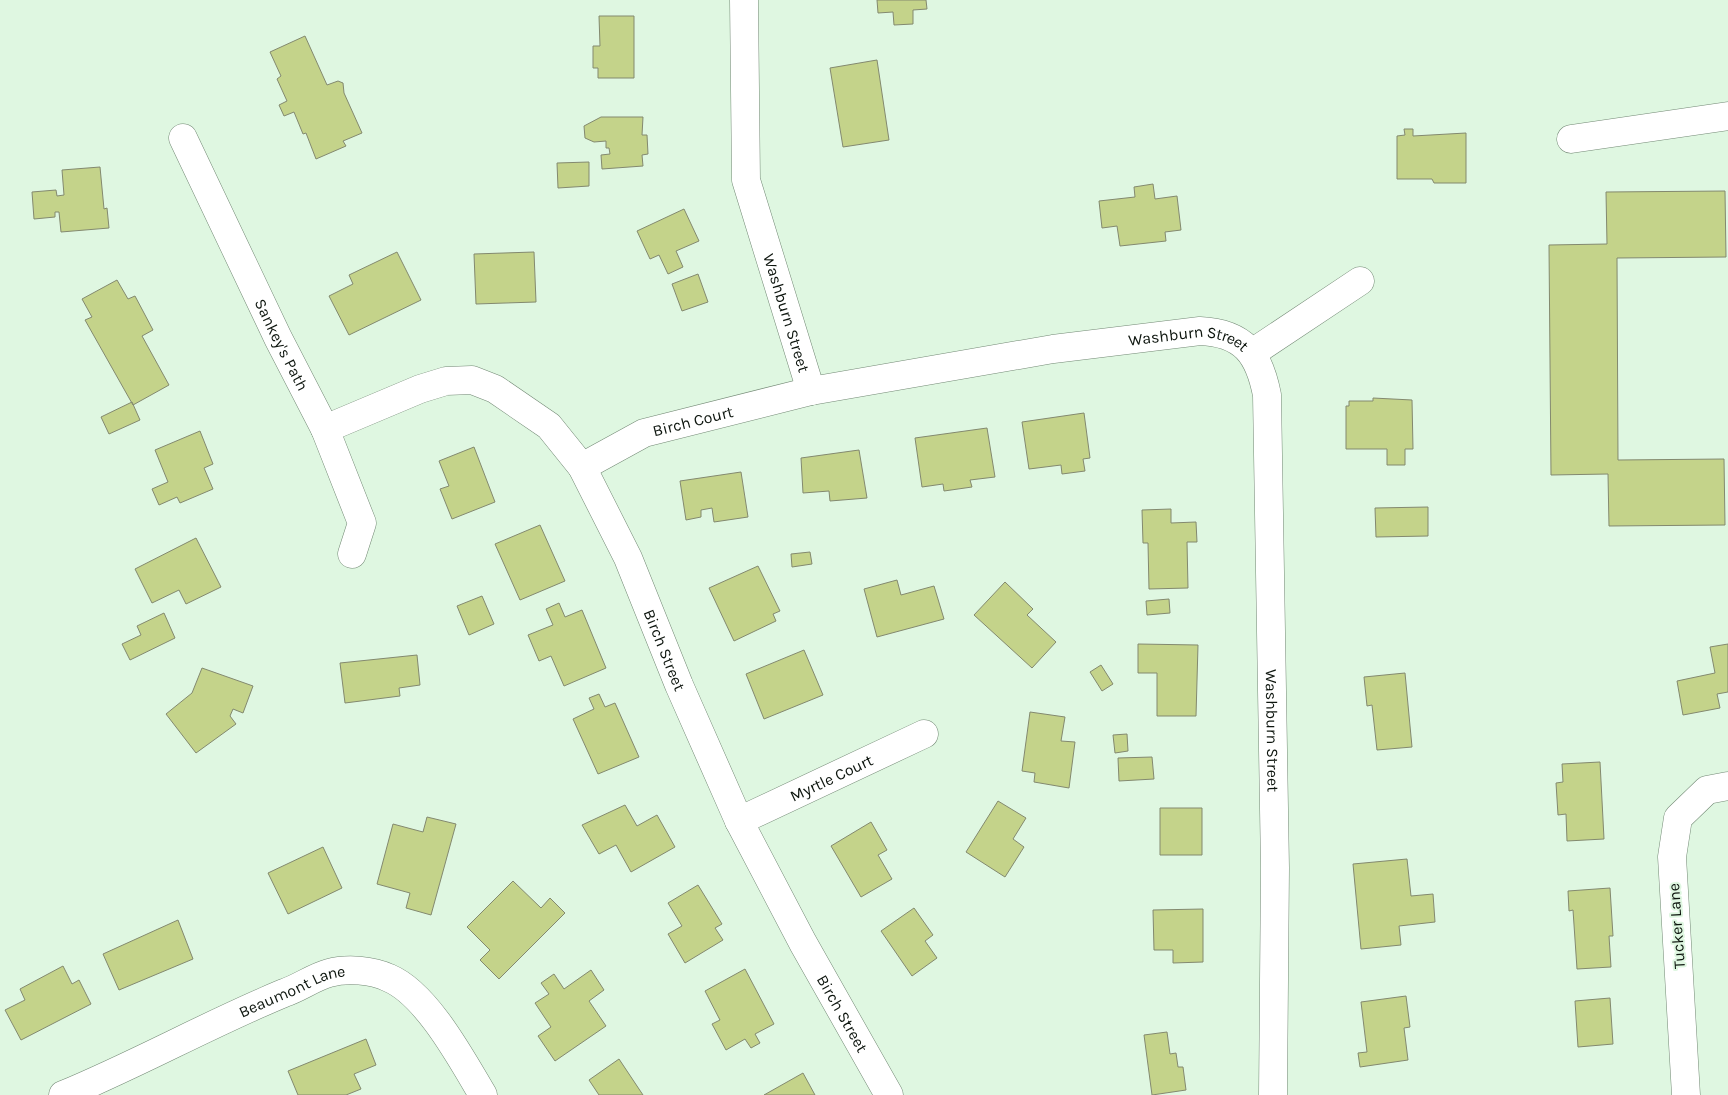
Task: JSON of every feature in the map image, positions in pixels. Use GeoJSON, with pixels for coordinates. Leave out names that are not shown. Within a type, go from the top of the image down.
{"type":"FeatureCollection","features":[{"type":"Feature","properties":{"kind":"street","name":"Washburn Street"},"geometry":{"type":"LineString","coordinates":[[744,0],[746,180],[811,391],[1053,349],[1200,331],[1220,332],[1238,341],[1252,353],[1263,374],[1267,395],[1267,512],[1273,664],[1273,1095]]}},
{"type":"Feature","properties":{"kind":"street"},"geometry":{"type":"LineString","coordinates":[[1571,139],[1728,116]]}},
{"type":"Feature","properties":{"kind":"street","name":"Sankey's Path"},"geometry":{"type":"LineString","coordinates":[[183,138],[278,338],[325,429],[362,523],[352,554]]}},
{"type":"Feature","properties":{"kind":"street"},"geometry":{"type":"LineString","coordinates":[[1252,353],[1360,281]]}},
{"type":"Feature","properties":{"kind":"street","name":"Birch Street"},"geometry":{"type":"LineString","coordinates":[[325,429],[446,380],[472,380],[495,389],[549,426],[582,467],[628,558],[679,686],[740,821],[803,943],[889,1095]]}},
{"type":"Feature","properties":{"kind":"street","name":"Birch Court"},"geometry":{"type":"LineString","coordinates":[[582,467],[644,433],[811,391]]}},
{"type":"Feature","properties":{"kind":"street","name":"Myrtle Court"},"geometry":{"type":"LineString","coordinates":[[740,821],[924,734]]}},
{"type":"Feature","properties":{"kind":"street","name":"Tucker Lane"},"geometry":{"type":"LineString","coordinates":[[1686,1095],[1672,857],[1678,818],[1707,790],[1728,786]]}},
{"type":"Feature","properties":{"kind":"street","name":"Beaumont Lane"},"geometry":{"type":"LineString","coordinates":[[63,1095],[329,973],[348,971],[370,972],[390,978],[407,990],[426,1009],[449,1040],[483,1095]]}},
{"type":"Feature","properties":{"kind":"building"},"geometry":{"type":"Polygon","coordinates":[[[877,0],[926,0],[927,9],[913,10],[913,24],[894,25],[893,12],[878,13],[877,0]]]}},
{"type":"Feature","properties":{"kind":"building"},"geometry":{"type":"Polygon","coordinates":[[[599,16],[634,16],[634,78],[598,78],[598,68],[593,68],[593,46],[600,46],[599,16]]]}},
{"type":"Feature","properties":{"kind":"building"},"geometry":{"type":"Polygon","coordinates":[[[305,36],[327,85],[338,81],[343,83],[344,93],[362,133],[343,141],[346,146],[316,159],[306,133],[303,134],[294,112],[284,116],[279,105],[287,101],[277,79],[281,76],[270,52],[305,36]]]}},
{"type":"Feature","properties":{"kind":"building"},"geometry":{"type":"Polygon","coordinates":[[[877,60],[889,140],[843,147],[830,68],[877,60]]]}},
{"type":"Feature","properties":{"kind":"building"},"geometry":{"type":"Polygon","coordinates":[[[601,117],[643,117],[642,135],[647,135],[648,154],[642,155],[643,166],[602,169],[601,155],[610,154],[609,148],[606,148],[606,141],[594,142],[585,138],[584,126],[601,117]]]}},
{"type":"Feature","properties":{"kind":"building"},"geometry":{"type":"Polygon","coordinates":[[[1404,129],[1413,129],[1413,136],[1466,133],[1466,183],[1434,183],[1432,179],[1397,179],[1397,136],[1405,135],[1404,129]]]}},
{"type":"Feature","properties":{"kind":"building"},"geometry":{"type":"Polygon","coordinates":[[[589,162],[589,186],[558,188],[557,163],[589,162]]]}},
{"type":"Feature","properties":{"kind":"building"},"geometry":{"type":"Polygon","coordinates":[[[100,167],[104,209],[107,208],[109,228],[61,232],[59,212],[55,212],[55,217],[34,219],[32,192],[56,190],[57,196],[64,195],[62,170],[100,167]]]}},
{"type":"Feature","properties":{"kind":"building"},"geometry":{"type":"Polygon","coordinates":[[[1153,184],[1155,199],[1177,196],[1181,230],[1165,232],[1166,241],[1120,246],[1117,226],[1102,228],[1099,201],[1135,197],[1134,187],[1153,184]]]}},
{"type":"Feature","properties":{"kind":"building"},"geometry":{"type":"Polygon","coordinates":[[[1725,191],[1726,257],[1617,258],[1618,460],[1724,459],[1725,525],[1609,526],[1608,474],[1551,475],[1549,245],[1607,244],[1606,192],[1725,191]]]}},
{"type":"Feature","properties":{"kind":"building"},"geometry":{"type":"Polygon","coordinates":[[[684,209],[699,241],[676,251],[683,267],[668,274],[659,255],[650,259],[637,231],[684,209]]]}},
{"type":"Feature","properties":{"kind":"building"},"geometry":{"type":"Polygon","coordinates":[[[397,252],[421,300],[349,335],[329,296],[353,284],[349,275],[397,252]]]}},
{"type":"Feature","properties":{"kind":"building"},"geometry":{"type":"Polygon","coordinates":[[[534,252],[536,302],[476,304],[474,254],[534,252]]]}},
{"type":"Feature","properties":{"kind":"building"},"geometry":{"type":"Polygon","coordinates":[[[698,274],[708,302],[682,311],[672,284],[698,274]]]}},
{"type":"Feature","properties":{"kind":"building"},"geometry":{"type":"Polygon","coordinates":[[[117,280],[128,299],[135,296],[153,330],[142,336],[169,385],[133,405],[85,320],[92,317],[82,299],[117,280]]]}},
{"type":"Feature","properties":{"kind":"building"},"geometry":{"type":"Polygon","coordinates":[[[1373,398],[1412,400],[1413,449],[1405,449],[1405,465],[1387,465],[1387,449],[1346,449],[1346,406],[1349,406],[1349,401],[1373,401],[1373,398]]]}},
{"type":"Feature","properties":{"kind":"building"},"geometry":{"type":"Polygon","coordinates":[[[132,402],[140,420],[109,434],[101,417],[132,402]]]}},
{"type":"Feature","properties":{"kind":"building"},"geometry":{"type":"Polygon","coordinates":[[[1084,413],[1090,458],[1083,459],[1085,471],[1062,474],[1061,465],[1029,469],[1022,422],[1084,413]]]}},
{"type":"Feature","properties":{"kind":"building"},"geometry":{"type":"Polygon","coordinates":[[[987,428],[995,477],[970,480],[972,487],[944,491],[943,484],[922,487],[915,438],[987,428]]]}},
{"type":"Feature","properties":{"kind":"building"},"geometry":{"type":"Polygon","coordinates":[[[200,431],[213,464],[204,468],[213,489],[180,503],[177,497],[159,505],[152,489],[168,482],[155,450],[200,431]]]}},
{"type":"Feature","properties":{"kind":"building"},"geometry":{"type":"Polygon","coordinates":[[[474,447],[495,502],[452,519],[440,489],[449,486],[439,461],[474,447]]]}},
{"type":"Feature","properties":{"kind":"building"},"geometry":{"type":"Polygon","coordinates":[[[859,450],[867,498],[830,501],[829,491],[803,493],[801,458],[859,450]]]}},
{"type":"Feature","properties":{"kind":"building"},"geometry":{"type":"Polygon","coordinates":[[[741,472],[748,517],[714,522],[712,508],[701,510],[701,517],[686,520],[680,481],[741,472]]]}},
{"type":"Feature","properties":{"kind":"building"},"geometry":{"type":"Polygon","coordinates":[[[1428,507],[1428,536],[1376,537],[1375,508],[1428,507]]]}},
{"type":"Feature","properties":{"kind":"building"},"geometry":{"type":"Polygon","coordinates":[[[1171,509],[1171,523],[1196,522],[1197,542],[1187,542],[1188,588],[1149,589],[1148,543],[1143,543],[1142,510],[1171,509]]]}},
{"type":"Feature","properties":{"kind":"building"},"geometry":{"type":"Polygon","coordinates":[[[540,525],[565,581],[520,600],[495,544],[540,525]]]}},
{"type":"Feature","properties":{"kind":"building"},"geometry":{"type":"Polygon","coordinates":[[[196,538],[221,587],[186,604],[179,590],[152,603],[135,569],[196,538]]]}},
{"type":"Feature","properties":{"kind":"building"},"geometry":{"type":"Polygon","coordinates":[[[810,552],[812,564],[792,567],[791,554],[810,552]]]}},
{"type":"Feature","properties":{"kind":"building"},"geometry":{"type":"Polygon","coordinates":[[[758,566],[780,611],[773,614],[776,621],[734,641],[709,588],[758,566]]]}},
{"type":"Feature","properties":{"kind":"building"},"geometry":{"type":"Polygon","coordinates":[[[897,580],[901,595],[934,586],[944,619],[877,637],[864,589],[897,580]]]}},
{"type":"Feature","properties":{"kind":"building"},"geometry":{"type":"Polygon","coordinates":[[[1005,582],[1033,609],[1027,615],[1056,642],[1032,668],[974,615],[1005,582]]]}},
{"type":"Feature","properties":{"kind":"building"},"geometry":{"type":"Polygon","coordinates":[[[482,596],[494,624],[469,635],[457,606],[482,596]]]}},
{"type":"Feature","properties":{"kind":"building"},"geometry":{"type":"Polygon","coordinates":[[[1169,599],[1170,613],[1147,615],[1146,601],[1169,599]]]}},
{"type":"Feature","properties":{"kind":"building"},"geometry":{"type":"Polygon","coordinates":[[[559,603],[565,617],[582,610],[606,668],[564,686],[551,656],[539,661],[528,635],[553,625],[546,609],[559,603]]]}},
{"type":"Feature","properties":{"kind":"building"},"geometry":{"type":"Polygon","coordinates":[[[164,613],[175,638],[130,660],[122,644],[141,635],[137,626],[164,613]]]}},
{"type":"Feature","properties":{"kind":"building"},"geometry":{"type":"Polygon","coordinates":[[[1138,644],[1198,645],[1196,716],[1157,716],[1157,673],[1138,673],[1138,644]]]}},
{"type":"Feature","properties":{"kind":"building"},"geometry":{"type":"Polygon","coordinates":[[[1728,644],[1728,692],[1717,694],[1720,708],[1683,715],[1677,681],[1715,673],[1710,647],[1728,644]]]}},
{"type":"Feature","properties":{"kind":"building"},"geometry":{"type":"Polygon","coordinates":[[[804,650],[823,695],[764,719],[746,674],[804,650]]]}},
{"type":"Feature","properties":{"kind":"building"},"geometry":{"type":"Polygon","coordinates":[[[417,655],[420,685],[399,688],[400,696],[345,703],[340,663],[417,655]]]}},
{"type":"Feature","properties":{"kind":"building"},"geometry":{"type":"Polygon","coordinates":[[[1101,665],[1113,684],[1102,691],[1090,672],[1101,665]]]}},
{"type":"Feature","properties":{"kind":"building"},"geometry":{"type":"Polygon","coordinates":[[[202,668],[253,686],[243,713],[233,709],[230,716],[236,724],[196,753],[166,714],[192,693],[202,668]]]}},
{"type":"Feature","properties":{"kind":"building"},"geometry":{"type":"Polygon","coordinates":[[[1405,673],[1412,747],[1377,750],[1372,705],[1367,706],[1364,677],[1405,673]]]}},
{"type":"Feature","properties":{"kind":"building"},"geometry":{"type":"Polygon","coordinates":[[[599,694],[605,707],[615,703],[639,757],[598,774],[573,719],[594,709],[589,698],[599,694]]]}},
{"type":"Feature","properties":{"kind":"building"},"geometry":{"type":"Polygon","coordinates":[[[1030,712],[1065,717],[1061,741],[1075,742],[1069,788],[1034,782],[1035,773],[1022,771],[1030,712]]]}},
{"type":"Feature","properties":{"kind":"building"},"geometry":{"type":"Polygon","coordinates":[[[1127,734],[1128,751],[1115,753],[1113,735],[1127,734]]]}},
{"type":"Feature","properties":{"kind":"building"},"geometry":{"type":"Polygon","coordinates":[[[1152,757],[1154,779],[1119,781],[1118,758],[1152,757]]]}},
{"type":"Feature","properties":{"kind":"building"},"geometry":{"type":"Polygon","coordinates":[[[1600,762],[1604,839],[1567,841],[1566,814],[1558,815],[1556,783],[1563,782],[1562,764],[1600,762]]]}},
{"type":"Feature","properties":{"kind":"building"},"geometry":{"type":"Polygon","coordinates":[[[998,801],[1026,818],[1013,839],[1024,847],[1005,877],[966,852],[998,801]]]}},
{"type":"Feature","properties":{"kind":"building"},"geometry":{"type":"Polygon","coordinates":[[[625,805],[637,826],[657,815],[675,847],[631,872],[616,845],[599,854],[582,825],[625,805]]]}},
{"type":"Feature","properties":{"kind":"building"},"geometry":{"type":"Polygon","coordinates":[[[1160,808],[1202,808],[1202,855],[1160,855],[1160,808]]]}},
{"type":"Feature","properties":{"kind":"building"},"geometry":{"type":"Polygon","coordinates":[[[427,817],[456,824],[431,915],[406,908],[410,893],[377,884],[393,824],[423,832],[427,817]]]}},
{"type":"Feature","properties":{"kind":"building"},"geometry":{"type":"Polygon","coordinates":[[[871,822],[887,850],[878,855],[892,879],[861,897],[831,846],[871,822]]]}},
{"type":"Feature","properties":{"kind":"building"},"geometry":{"type":"Polygon","coordinates":[[[323,847],[342,888],[288,914],[268,873],[323,847]]]}},
{"type":"Feature","properties":{"kind":"building"},"geometry":{"type":"Polygon","coordinates":[[[1407,859],[1411,896],[1433,894],[1435,922],[1399,926],[1401,945],[1361,949],[1353,864],[1407,859]]]}},
{"type":"Feature","properties":{"kind":"building"},"geometry":{"type":"Polygon","coordinates":[[[513,881],[541,908],[550,898],[565,913],[499,979],[480,960],[490,950],[467,927],[513,881]]]}},
{"type":"Feature","properties":{"kind":"building"},"geometry":{"type":"Polygon","coordinates":[[[698,885],[722,924],[715,928],[723,940],[685,963],[668,934],[682,926],[668,903],[698,885]]]}},
{"type":"Feature","properties":{"kind":"building"},"geometry":{"type":"Polygon","coordinates":[[[1610,888],[1613,936],[1609,936],[1611,967],[1577,969],[1573,910],[1569,911],[1568,891],[1610,888]]]}},
{"type":"Feature","properties":{"kind":"building"},"geometry":{"type":"Polygon","coordinates":[[[914,908],[933,935],[925,941],[937,958],[912,976],[881,931],[914,908]]]}},
{"type":"Feature","properties":{"kind":"building"},"geometry":{"type":"Polygon","coordinates":[[[1203,909],[1203,962],[1173,963],[1173,950],[1154,950],[1153,910],[1203,909]]]}},
{"type":"Feature","properties":{"kind":"building"},"geometry":{"type":"Polygon","coordinates":[[[178,920],[193,959],[119,990],[103,954],[178,920]]]}},
{"type":"Feature","properties":{"kind":"building"},"geometry":{"type":"Polygon","coordinates":[[[63,966],[72,984],[79,980],[91,1004],[21,1040],[5,1010],[25,1000],[20,989],[63,966]]]}},
{"type":"Feature","properties":{"kind":"building"},"geometry":{"type":"Polygon","coordinates":[[[745,969],[774,1024],[755,1034],[760,1043],[751,1048],[745,1039],[726,1050],[712,1024],[720,1020],[705,991],[745,969]]]}},
{"type":"Feature","properties":{"kind":"building"},"geometry":{"type":"Polygon","coordinates":[[[591,970],[604,990],[589,1001],[606,1026],[555,1061],[538,1036],[551,1027],[535,1003],[549,994],[541,983],[554,974],[564,989],[591,970]]]}},
{"type":"Feature","properties":{"kind":"building"},"geometry":{"type":"Polygon","coordinates":[[[1406,996],[1410,1027],[1404,1028],[1408,1060],[1360,1067],[1358,1053],[1367,1052],[1361,1002],[1406,996]]]}},
{"type":"Feature","properties":{"kind":"building"},"geometry":{"type":"Polygon","coordinates":[[[1610,998],[1613,1044],[1578,1047],[1575,1001],[1610,998]]]}},
{"type":"Feature","properties":{"kind":"building"},"geometry":{"type":"Polygon","coordinates":[[[1167,1032],[1170,1054],[1176,1053],[1178,1067],[1183,1067],[1186,1090],[1152,1095],[1144,1035],[1167,1032]]]}},
{"type":"Feature","properties":{"kind":"building"},"geometry":{"type":"Polygon","coordinates":[[[366,1039],[376,1065],[354,1074],[361,1089],[346,1095],[298,1095],[288,1071],[366,1039]]]}},
{"type":"Feature","properties":{"kind":"building"},"geometry":{"type":"Polygon","coordinates":[[[619,1059],[643,1095],[599,1095],[589,1080],[619,1059]]]}},
{"type":"Feature","properties":{"kind":"building"},"geometry":{"type":"Polygon","coordinates":[[[803,1073],[815,1095],[764,1095],[803,1073]]]}}]}
